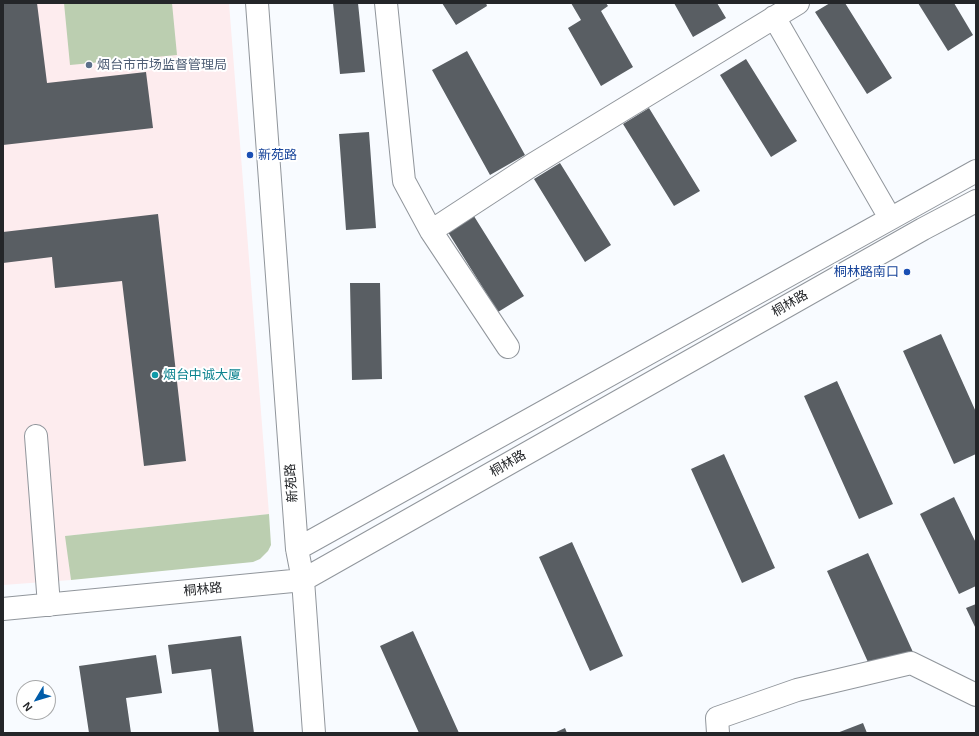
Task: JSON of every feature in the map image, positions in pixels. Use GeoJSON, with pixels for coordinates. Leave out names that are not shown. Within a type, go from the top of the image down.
{"type":"FeatureCollection","features":[{"type":"Feature","properties":{"kind":"street","name":"新苑路"},"geometry":{"type":"LineString","coordinates":[[257,3],[297,549],[303,580],[314,733]]}},
{"type":"Feature","properties":{"kind":"street"},"geometry":{"type":"LineString","coordinates":[[386,3],[404,181],[431,231],[508,347]]}},
{"type":"Feature","properties":{"kind":"street"},"geometry":{"type":"LineString","coordinates":[[431,231],[532,166],[798,3]]}},
{"type":"Feature","properties":{"kind":"street"},"geometry":{"type":"LineString","coordinates":[[774,17],[890,218]]}},
{"type":"Feature","properties":{"kind":"street","name":"桐林路"},"geometry":{"type":"LineString","coordinates":[[297,549],[976,171]]}},
{"type":"Feature","properties":{"kind":"street","name":"桐林路"},"geometry":{"type":"LineString","coordinates":[[3,609],[303,580],[923,229],[976,201]]}},
{"type":"Feature","properties":{"kind":"street"},"geometry":{"type":"LineString","coordinates":[[36,436],[49,605]]}},
{"type":"Feature","properties":{"kind":"street"},"geometry":{"type":"LineString","coordinates":[[718,733],[717,718],[797,690],[911,663],[976,695]]}},
{"type":"Feature","properties":{"kind":"shaded area"},"geometry":{"type":"Polygon","coordinates":[[[3,3],[229,3],[269,514],[66,536],[71,580],[3,585],[3,3]]]}},
{"type":"Feature","properties":{"kind":"green space"},"geometry":{"type":"Polygon","coordinates":[[[64,3],[172,3],[177,55],[70,65],[64,3]]]}},
{"type":"Feature","properties":{"kind":"green space"},"geometry":{"type":"Polygon","coordinates":[[[269,514],[271,545],[268,551],[260,559],[253,562],[71,580],[65,536],[269,514]]]}},
{"type":"Feature","properties":{"kind":"building"},"geometry":{"type":"Polygon","coordinates":[[[3,3],[37,3],[47,83],[146,72],[153,128],[3,145],[3,3]]]}},
{"type":"Feature","properties":{"kind":"building"},"geometry":{"type":"Polygon","coordinates":[[[333,3],[358,3],[365,72],[340,74],[333,3]]]}},
{"type":"Feature","properties":{"kind":"building"},"geometry":{"type":"Polygon","coordinates":[[[442,3],[486,3],[487,6],[456,25],[442,3]]]}},
{"type":"Feature","properties":{"kind":"building"},"geometry":{"type":"Polygon","coordinates":[[[571,3],[606,3],[608,6],[601,11],[633,67],[601,86],[568,28],[581,20],[571,3]]]}},
{"type":"Feature","properties":{"kind":"building"},"geometry":{"type":"Polygon","coordinates":[[[674,3],[717,3],[726,18],[693,37],[674,3]]]}},
{"type":"Feature","properties":{"kind":"building"},"geometry":{"type":"Polygon","coordinates":[[[830,3],[845,3],[892,78],[867,94],[815,12],[830,3]]]}},
{"type":"Feature","properties":{"kind":"building"},"geometry":{"type":"Polygon","coordinates":[[[918,3],[954,3],[973,35],[948,51],[918,3]]]}},
{"type":"Feature","properties":{"kind":"building"},"geometry":{"type":"Polygon","coordinates":[[[467,51],[525,155],[490,175],[432,70],[467,51]]]}},
{"type":"Feature","properties":{"kind":"building"},"geometry":{"type":"Polygon","coordinates":[[[746,59],[797,141],[771,157],[720,75],[746,59]]]}},
{"type":"Feature","properties":{"kind":"building"},"geometry":{"type":"Polygon","coordinates":[[[649,108],[700,191],[674,206],[623,124],[649,108]]]}},
{"type":"Feature","properties":{"kind":"building"},"geometry":{"type":"Polygon","coordinates":[[[369,132],[376,228],[346,230],[339,134],[369,132]]]}},
{"type":"Feature","properties":{"kind":"building"},"geometry":{"type":"Polygon","coordinates":[[[560,163],[611,245],[585,262],[534,179],[560,163]]]}},
{"type":"Feature","properties":{"kind":"building"},"geometry":{"type":"Polygon","coordinates":[[[472,213],[524,296],[498,312],[446,229],[472,213]]]}},
{"type":"Feature","properties":{"kind":"building","name":"烟台中诚大厦"},"geometry":{"type":"Polygon","coordinates":[[[158,214],[186,461],[144,466],[122,281],[55,288],[52,257],[3,263],[3,232],[158,214]]]}},
{"type":"Feature","properties":{"kind":"building"},"geometry":{"type":"Polygon","coordinates":[[[350,283],[380,283],[382,379],[352,380],[350,283]]]}},
{"type":"Feature","properties":{"kind":"building"},"geometry":{"type":"Polygon","coordinates":[[[941,334],[976,412],[976,454],[954,464],[903,351],[941,334]]]}},
{"type":"Feature","properties":{"kind":"building"},"geometry":{"type":"Polygon","coordinates":[[[837,381],[893,504],[859,519],[804,396],[837,381]]]}},
{"type":"Feature","properties":{"kind":"building"},"geometry":{"type":"Polygon","coordinates":[[[724,454],[775,568],[742,583],[691,469],[724,454]]]}},
{"type":"Feature","properties":{"kind":"building"},"geometry":{"type":"Polygon","coordinates":[[[954,497],[976,543],[976,586],[959,594],[920,514],[954,497]]]}},
{"type":"Feature","properties":{"kind":"building"},"geometry":{"type":"Polygon","coordinates":[[[572,542],[623,656],[590,671],[539,557],[572,542]]]}},
{"type":"Feature","properties":{"kind":"building"},"geometry":{"type":"Polygon","coordinates":[[[868,553],[917,661],[876,680],[827,571],[868,553]]]}},
{"type":"Feature","properties":{"kind":"building"},"geometry":{"type":"Polygon","coordinates":[[[976,604],[976,629],[966,608],[976,604]]]}},
{"type":"Feature","properties":{"kind":"building"},"geometry":{"type":"Polygon","coordinates":[[[413,631],[459,733],[419,733],[380,646],[413,631]]]}},
{"type":"Feature","properties":{"kind":"building"},"geometry":{"type":"Polygon","coordinates":[[[241,636],[254,733],[219,733],[211,669],[172,674],[168,645],[241,636]]]}},
{"type":"Feature","properties":{"kind":"building"},"geometry":{"type":"Polygon","coordinates":[[[156,655],[162,693],[126,698],[131,733],[89,733],[79,666],[156,655]]]}},
{"type":"Feature","properties":{"kind":"building"},"geometry":{"type":"Polygon","coordinates":[[[863,723],[867,733],[837,733],[863,723]]]}},
{"type":"Feature","properties":{"kind":"building"},"geometry":{"type":"Polygon","coordinates":[[[565,728],[567,733],[554,733],[565,728]]]}},
{"type":"Feature","properties":{"kind":"place","name":"烟台市市场监督管理局"},"geometry":{"type":"Point","coordinates":[89,65]}},
{"type":"Feature","properties":{"kind":"place","name":"新苑路"},"geometry":{"type":"Point","coordinates":[250,155]}},
{"type":"Feature","properties":{"kind":"place","name":"桐林路南口"},"geometry":{"type":"Point","coordinates":[907,272]}},
{"type":"Feature","properties":{"kind":"place","name":"烟台中诚大厦"},"geometry":{"type":"Point","coordinates":[155,375]}}]}
